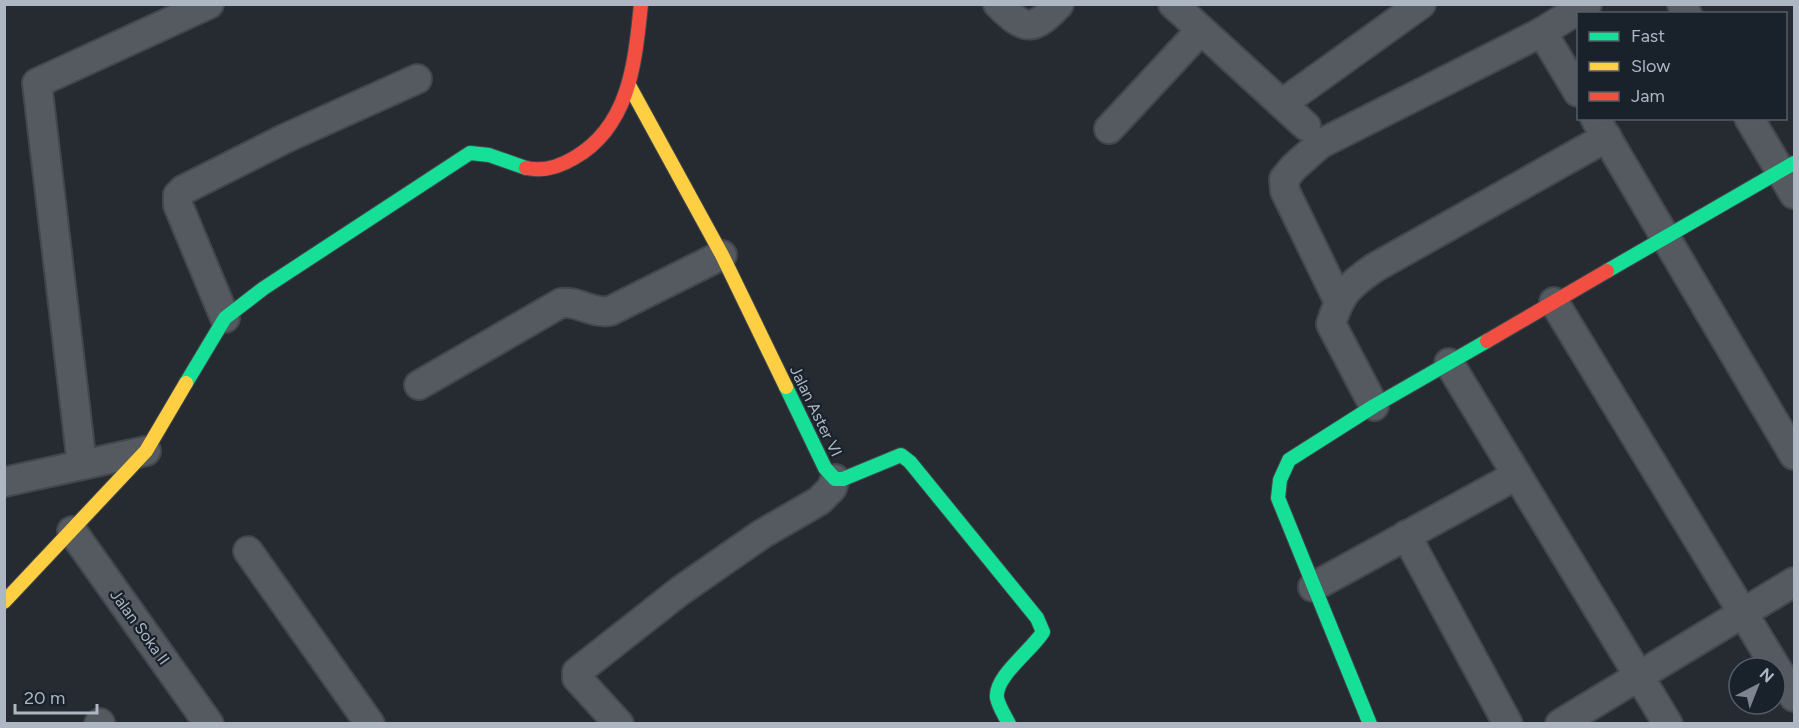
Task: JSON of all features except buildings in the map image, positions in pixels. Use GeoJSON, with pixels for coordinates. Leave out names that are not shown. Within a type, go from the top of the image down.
{"type":"FeatureCollection","features":[{"type":"Feature","properties":{"kind":"street"},"geometry":{"type":"LineString","coordinates":[[82,465],[37,83],[209,4]]}},
{"type":"Feature","properties":{"kind":"street"},"geometry":{"type":"LineString","coordinates":[[4,602],[146,451],[225,318],[264,288],[470,153],[484,153],[528,169],[543,170],[562,165],[593,146],[609,130],[630,87],[641,4]]}},
{"type":"Feature","properties":{"kind":"street"},"geometry":{"type":"LineString","coordinates":[[998,4],[1019,23],[1028,26],[1043,21],[1059,4]]}},
{"type":"Feature","properties":{"kind":"street"},"geometry":{"type":"LineString","coordinates":[[1173,4],[1200,31],[1284,103],[1306,126]]}},
{"type":"Feature","properties":{"kind":"street"},"geometry":{"type":"LineString","coordinates":[[1284,103],[1421,4]]}},
{"type":"Feature","properties":{"kind":"street"},"geometry":{"type":"LineString","coordinates":[[1338,300],[1285,191],[1284,179],[1294,167],[1320,144],[1542,32],[1587,4]]}},
{"type":"Feature","properties":{"kind":"street"},"geometry":{"type":"LineString","coordinates":[[1108,129],[1200,31]]}},
{"type":"Feature","properties":{"kind":"street"},"geometry":{"type":"LineString","coordinates":[[1542,32],[1577,90]]}},
{"type":"Feature","properties":{"kind":"street"},"geometry":{"type":"LineString","coordinates":[[225,318],[178,205],[178,195],[183,190],[286,138],[417,79]]}},
{"type":"Feature","properties":{"kind":"street","name":"Jalan Aster VI"},"geometry":{"type":"LineString","coordinates":[[630,87],[722,255],[825,468],[835,479],[843,479],[891,457],[901,455],[910,462],[1038,618],[1043,632],[1038,642],[998,683],[996,695],[1009,723]]}},
{"type":"Feature","properties":{"kind":"street"},"geometry":{"type":"LineString","coordinates":[[1370,723],[1278,498],[1280,480],[1290,460],[1374,406],[1667,237],[1790,176],[1750,120]]}},
{"type":"Feature","properties":{"kind":"street"},"geometry":{"type":"LineString","coordinates":[[1374,406],[1331,324],[1338,300],[1356,280],[1374,268],[1601,128],[1794,455]]}},
{"type":"Feature","properties":{"kind":"street"},"geometry":{"type":"LineString","coordinates":[[419,385],[561,303],[572,302],[594,311],[610,311],[722,255]]}},
{"type":"Feature","properties":{"kind":"street"},"geometry":{"type":"LineString","coordinates":[[1554,302],[1794,697]]}},
{"type":"Feature","properties":{"kind":"street"},"geometry":{"type":"LineString","coordinates":[[1449,363],[1668,723]]}},
{"type":"Feature","properties":{"kind":"street"},"geometry":{"type":"LineString","coordinates":[[4,482],[146,451]]}},
{"type":"Feature","properties":{"kind":"street"},"geometry":{"type":"LineString","coordinates":[[1313,587],[1516,475]]}},
{"type":"Feature","properties":{"kind":"street"},"geometry":{"type":"LineString","coordinates":[[619,723],[577,678],[577,672],[680,591],[762,534],[819,501],[832,488],[835,479]]}},
{"type":"Feature","properties":{"kind":"street","name":"Jalan Soka II"},"geometry":{"type":"LineString","coordinates":[[72,531],[209,723]]}},
{"type":"Feature","properties":{"kind":"street"},"geometry":{"type":"LineString","coordinates":[[1406,535],[1508,723]]}},
{"type":"Feature","properties":{"kind":"street"},"geometry":{"type":"LineString","coordinates":[[248,551],[370,723]]}},
{"type":"Feature","properties":{"kind":"street"},"geometry":{"type":"LineString","coordinates":[[1560,723],[1794,582]]}},
{"type":"Feature","properties":{"kind":"traffic: fast"},"geometry":{"type":"LineString","coordinates":[[186,383],[225,318],[264,288],[470,153],[489,155],[526,168]]}},
{"type":"Feature","properties":{"kind":"traffic: fast"},"geometry":{"type":"LineString","coordinates":[[1607,271],[1794,163]]}},
{"type":"Feature","properties":{"kind":"traffic: fast"},"geometry":{"type":"LineString","coordinates":[[1370,724],[1278,498],[1280,480],[1289,460],[1374,406],[1487,341]]}},
{"type":"Feature","properties":{"kind":"traffic: fast"},"geometry":{"type":"LineString","coordinates":[[786,387],[825,468],[835,479],[843,479],[901,455],[910,462],[1037,618],[1043,632],[1007,673],[998,690],[997,698],[1009,724]]}},
{"type":"Feature","properties":{"kind":"traffic: slow"},"geometry":{"type":"LineString","coordinates":[[630,87],[722,255],[786,387]]}},
{"type":"Feature","properties":{"kind":"traffic: slow"},"geometry":{"type":"LineString","coordinates":[[4,602],[146,451],[186,383]]}},
{"type":"Feature","properties":{"kind":"traffic: jam"},"geometry":{"type":"LineString","coordinates":[[526,168],[545,169],[568,161],[593,145],[607,129],[618,111],[632,70],[641,4]]}},
{"type":"Feature","properties":{"kind":"traffic: jam"},"geometry":{"type":"LineString","coordinates":[[1487,341],[1607,271]]}}]}
